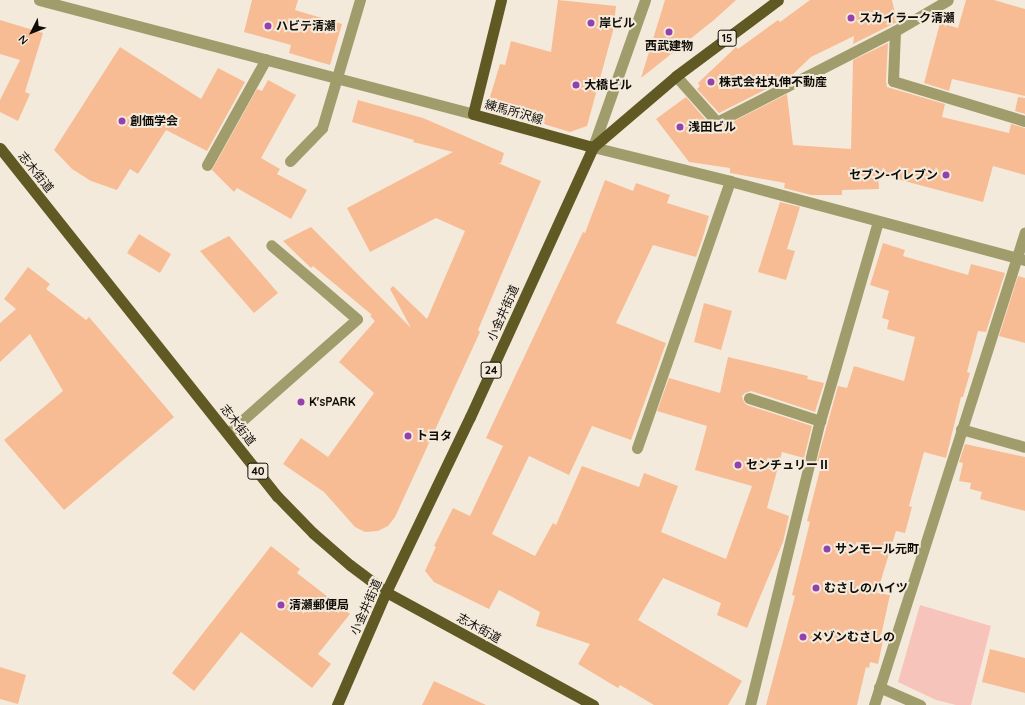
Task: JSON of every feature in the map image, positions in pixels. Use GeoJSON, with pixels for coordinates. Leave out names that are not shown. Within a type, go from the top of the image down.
{"type":"FeatureCollection","features":[{"type":"Feature","properties":{"kind":"main road","name":"練馬所沢線"},"geometry":{"type":"LineString","coordinates":[[501,0],[473,114],[593,146]]}},
{"type":"Feature","properties":{"kind":"main road","name":"小金井街道"},"geometry":{"type":"LineString","coordinates":[[337,705],[386,592],[470,417],[593,146],[676,76],[778,0]]}},
{"type":"Feature","properties":{"kind":"main road","name":"志木街道"},"geometry":{"type":"LineString","coordinates":[[0,148],[277,496],[313,533],[350,565],[386,592],[593,705]]}},
{"type":"Feature","properties":{"kind":"street"},"geometry":{"type":"LineString","coordinates":[[39,0],[473,114]]}},
{"type":"Feature","properties":{"kind":"street"},"geometry":{"type":"LineString","coordinates":[[290,161],[322,128],[360,0]]}},
{"type":"Feature","properties":{"kind":"street"},"geometry":{"type":"LineString","coordinates":[[645,0],[593,146],[1021,259]]}},
{"type":"Feature","properties":{"kind":"street"},"geometry":{"type":"LineString","coordinates":[[676,76],[717,122],[895,31],[948,0]]}},
{"type":"Feature","properties":{"kind":"street"},"geometry":{"type":"LineString","coordinates":[[895,31],[893,81],[1025,121]]}},
{"type":"Feature","properties":{"kind":"street"},"geometry":{"type":"LineString","coordinates":[[207,165],[266,59]]}},
{"type":"Feature","properties":{"kind":"street"},"geometry":{"type":"LineString","coordinates":[[637,448],[730,181]]}},
{"type":"Feature","properties":{"kind":"street"},"geometry":{"type":"LineString","coordinates":[[750,705],[820,421],[878,222]]}},
{"type":"Feature","properties":{"kind":"street"},"geometry":{"type":"LineString","coordinates":[[874,705],[961,429],[1021,259],[1025,233]]}},
{"type":"Feature","properties":{"kind":"street"},"geometry":{"type":"LineString","coordinates":[[228,434],[356,319],[271,245]]}},
{"type":"Feature","properties":{"kind":"street"},"geometry":{"type":"LineString","coordinates":[[749,398],[820,421]]}},
{"type":"Feature","properties":{"kind":"street"},"geometry":{"type":"LineString","coordinates":[[961,429],[1025,447]]}},
{"type":"Feature","properties":{"kind":"street"},"geometry":{"type":"LineString","coordinates":[[879,687],[920,705]]}},
{"type":"Feature","properties":{"kind":"shaded area"},"geometry":{"type":"Polygon","coordinates":[[[920,605],[991,626],[971,705],[956,705],[936,700],[898,682],[920,605]]]}},
{"type":"Feature","properties":{"kind":"building"},"geometry":{"type":"Polygon","coordinates":[[[252,0],[298,0],[295,10],[342,24],[330,65],[289,53],[291,45],[244,32],[252,0]]]}},
{"type":"Feature","properties":{"kind":"building"},"geometry":{"type":"Polygon","coordinates":[[[558,0],[616,6],[613,31],[587,126],[570,132],[487,107],[500,64],[505,65],[511,41],[551,52],[558,0]]]}},
{"type":"Feature","properties":{"kind":"building"},"geometry":{"type":"Polygon","coordinates":[[[665,0],[736,0],[714,20],[641,78],[665,0]]]}},
{"type":"Feature","properties":{"kind":"building"},"geometry":{"type":"Polygon","coordinates":[[[810,0],[892,0],[897,22],[853,44],[854,36],[811,57],[790,77],[719,113],[697,89],[700,86],[698,83],[736,47],[738,49],[778,20],[780,22],[810,0]]]}},
{"type":"Feature","properties":{"kind":"building"},"geometry":{"type":"Polygon","coordinates":[[[966,0],[994,0],[1025,9],[1025,96],[952,79],[949,91],[924,83],[940,23],[958,28],[966,0]]]}},
{"type":"Feature","properties":{"kind":"building"},"geometry":{"type":"Polygon","coordinates":[[[0,20],[43,33],[25,92],[30,94],[18,121],[0,112],[0,100],[20,60],[0,54],[0,20]]]}},
{"type":"Feature","properties":{"kind":"building"},"geometry":{"type":"Polygon","coordinates":[[[888,43],[887,87],[945,104],[942,117],[1009,133],[1011,124],[1025,128],[1025,175],[993,166],[983,202],[878,174],[879,189],[842,190],[842,195],[811,195],[784,188],[785,183],[730,173],[730,168],[689,162],[656,119],[686,97],[712,127],[718,129],[787,94],[793,145],[851,149],[853,60],[888,43]]]}},
{"type":"Feature","properties":{"kind":"building","name":"創価学会"},"geometry":{"type":"Polygon","coordinates":[[[120,47],[201,99],[218,68],[245,82],[207,151],[166,130],[138,174],[130,169],[117,190],[91,181],[72,169],[54,150],[120,47]]]}},
{"type":"Feature","properties":{"kind":"building"},"geometry":{"type":"Polygon","coordinates":[[[268,80],[296,95],[261,158],[280,169],[277,174],[307,190],[291,219],[237,188],[234,192],[212,170],[257,89],[262,91],[268,80]]]}},
{"type":"Feature","properties":{"kind":"building"},"geometry":{"type":"Polygon","coordinates":[[[1018,97],[1025,98],[1025,114],[1015,111],[1018,97]]]}},
{"type":"Feature","properties":{"kind":"building"},"geometry":{"type":"Polygon","coordinates":[[[358,100],[423,118],[504,153],[501,163],[498,163],[541,181],[478,330],[480,332],[395,517],[388,526],[378,531],[365,532],[355,527],[324,492],[283,464],[301,438],[328,457],[374,393],[339,362],[375,321],[370,316],[372,315],[313,266],[311,268],[283,241],[311,227],[411,328],[390,289],[393,286],[427,319],[465,231],[436,218],[370,252],[347,208],[453,152],[413,142],[414,140],[352,122],[358,100]]]}},
{"type":"Feature","properties":{"kind":"building"},"geometry":{"type":"Polygon","coordinates":[[[605,180],[633,191],[636,183],[670,195],[667,203],[709,216],[703,237],[696,257],[653,245],[616,323],[666,343],[631,440],[592,426],[569,475],[529,456],[492,534],[535,556],[553,523],[556,525],[582,466],[639,487],[644,473],[678,486],[661,532],[726,559],[752,486],[695,470],[707,426],[657,411],[669,378],[720,393],[728,357],[808,376],[807,379],[824,383],[815,412],[751,391],[742,396],[747,405],[812,426],[804,458],[782,452],[767,508],[789,516],[783,542],[747,628],[717,615],[721,603],[663,578],[638,620],[742,681],[728,705],[654,705],[620,685],[618,688],[578,664],[590,644],[536,626],[540,612],[499,590],[489,609],[434,582],[425,571],[436,547],[434,546],[453,508],[470,516],[503,446],[486,438],[583,232],[585,233],[605,180]]]}},
{"type":"Feature","properties":{"kind":"building"},"geometry":{"type":"Polygon","coordinates":[[[780,202],[800,207],[787,249],[795,251],[786,280],[758,272],[780,202]]]}},
{"type":"Feature","properties":{"kind":"building"},"geometry":{"type":"Polygon","coordinates":[[[139,234],[171,254],[160,273],[127,253],[139,234]]]}},
{"type":"Feature","properties":{"kind":"building"},"geometry":{"type":"Polygon","coordinates":[[[229,236],[278,293],[254,313],[200,251],[229,236]]]}},
{"type":"Feature","properties":{"kind":"building"},"geometry":{"type":"Polygon","coordinates":[[[883,243],[905,250],[903,256],[968,275],[971,264],[1005,273],[986,332],[978,331],[967,372],[970,373],[963,397],[961,397],[946,458],[924,452],[909,506],[912,507],[905,533],[896,531],[877,593],[890,595],[880,640],[883,641],[878,664],[870,662],[869,668],[866,667],[857,705],[766,705],[795,596],[792,595],[810,522],[807,521],[822,462],[817,461],[838,386],[847,388],[854,366],[904,381],[915,337],[887,329],[889,320],[882,318],[889,291],[870,285],[883,243]]]}},
{"type":"Feature","properties":{"kind":"building"},"geometry":{"type":"Polygon","coordinates":[[[28,267],[50,284],[46,289],[86,320],[89,317],[174,417],[64,510],[4,440],[63,391],[30,334],[0,362],[0,323],[16,309],[4,299],[28,267]]]}},
{"type":"Feature","properties":{"kind":"building"},"geometry":{"type":"Polygon","coordinates":[[[1018,276],[1025,278],[1025,343],[999,336],[1018,276]]]}},
{"type":"Feature","properties":{"kind":"building"},"geometry":{"type":"Polygon","coordinates":[[[704,303],[732,311],[721,350],[694,342],[704,303]]]}},
{"type":"Feature","properties":{"kind":"building"},"geometry":{"type":"Polygon","coordinates":[[[965,444],[1025,457],[1025,511],[980,499],[982,492],[970,489],[971,483],[959,481],[963,463],[959,462],[965,444]]]}},
{"type":"Feature","properties":{"kind":"building"},"geometry":{"type":"Polygon","coordinates":[[[271,546],[300,569],[297,573],[350,614],[318,654],[331,664],[312,688],[241,632],[194,691],[172,673],[271,546]]]}},
{"type":"Feature","properties":{"kind":"building"},"geometry":{"type":"Polygon","coordinates":[[[990,649],[1025,658],[1025,693],[982,682],[990,649]]]}},
{"type":"Feature","properties":{"kind":"building"},"geometry":{"type":"Polygon","coordinates":[[[0,667],[26,675],[18,704],[0,699],[0,667]]]}},
{"type":"Feature","properties":{"kind":"building"},"geometry":{"type":"Polygon","coordinates":[[[434,681],[486,705],[422,705],[434,681]]]}},
{"type":"Feature","properties":{"kind":"place","name":"スカイラーク清瀬"},"geometry":{"type":"Point","coordinates":[851,18]}},
{"type":"Feature","properties":{"kind":"place","name":"岸ビル"},"geometry":{"type":"Point","coordinates":[591,23]}},
{"type":"Feature","properties":{"kind":"place","name":"ハビテ清瀬"},"geometry":{"type":"Point","coordinates":[268,26]}},
{"type":"Feature","properties":{"kind":"place","name":"西武建物"},"geometry":{"type":"Point","coordinates":[669,32]}},
{"type":"Feature","properties":{"kind":"place","name":"株式会社丸伸不動産"},"geometry":{"type":"Point","coordinates":[711,82]}},
{"type":"Feature","properties":{"kind":"place","name":"大橋ビル"},"geometry":{"type":"Point","coordinates":[576,85]}},
{"type":"Feature","properties":{"kind":"place","name":"創価学会"},"geometry":{"type":"Point","coordinates":[122,121]}},
{"type":"Feature","properties":{"kind":"place","name":"浅田ビル"},"geometry":{"type":"Point","coordinates":[680,127]}},
{"type":"Feature","properties":{"kind":"place","name":"セブン-イレブン"},"geometry":{"type":"Point","coordinates":[946,175]}},
{"type":"Feature","properties":{"kind":"place","name":"K'sPARK"},"geometry":{"type":"Point","coordinates":[301,402]}},
{"type":"Feature","properties":{"kind":"place","name":"トヨタ"},"geometry":{"type":"Point","coordinates":[408,436]}},
{"type":"Feature","properties":{"kind":"place","name":"センチュリーⅡ"},"geometry":{"type":"Point","coordinates":[738,465]}},
{"type":"Feature","properties":{"kind":"place","name":"サンモール元町"},"geometry":{"type":"Point","coordinates":[827,549]}},
{"type":"Feature","properties":{"kind":"place","name":"むさしのハイツ"},"geometry":{"type":"Point","coordinates":[816,588]}},
{"type":"Feature","properties":{"kind":"place","name":"清瀬郵便局"},"geometry":{"type":"Point","coordinates":[281,605]}},
{"type":"Feature","properties":{"kind":"place","name":"メゾンむさしの"},"geometry":{"type":"Point","coordinates":[803,637]}}]}
